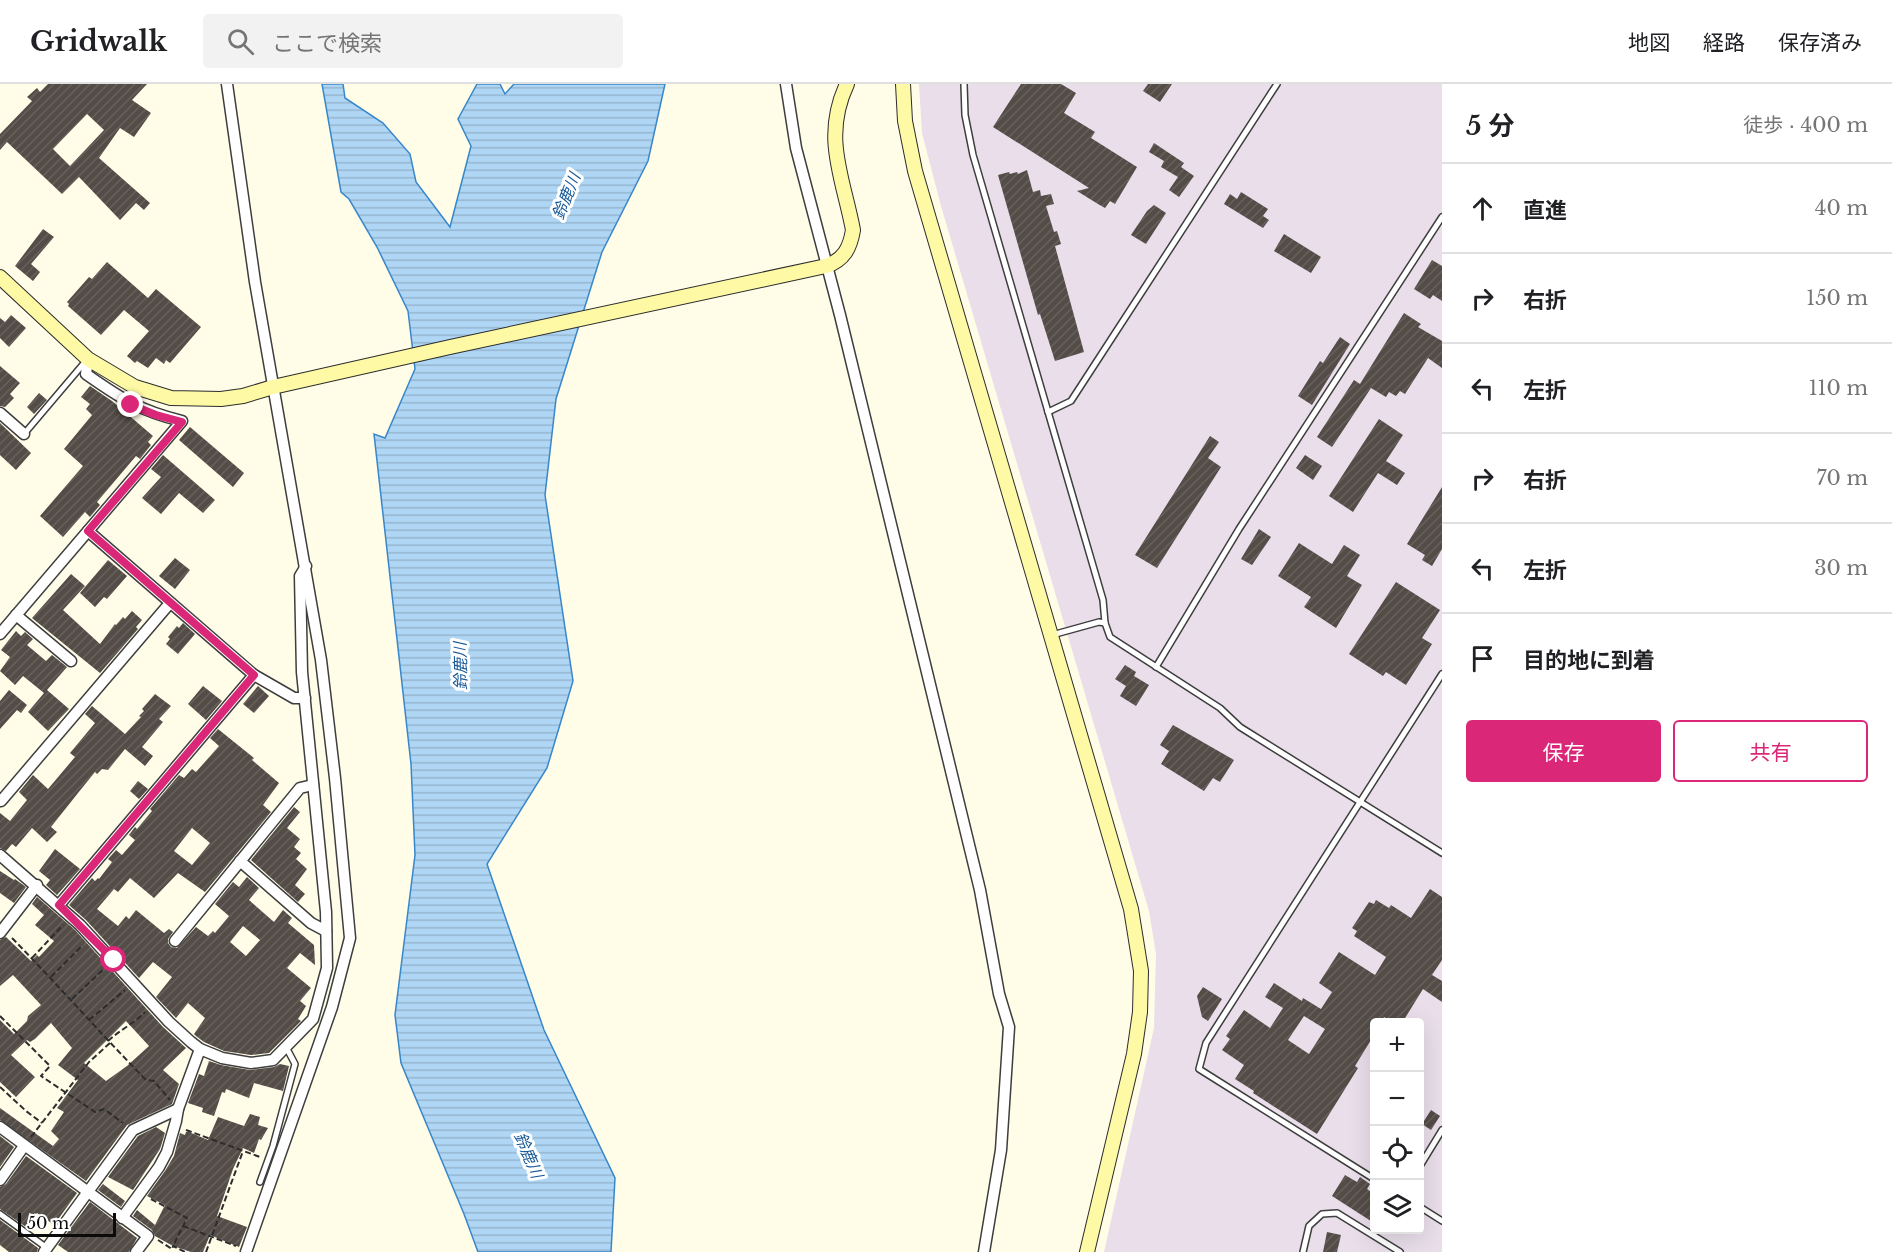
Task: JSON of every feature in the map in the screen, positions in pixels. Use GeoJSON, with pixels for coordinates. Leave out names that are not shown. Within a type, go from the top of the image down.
{"type":"FeatureCollection","features":[{"type":"Feature","properties":{"kind":"street"},"geometry":{"type":"LineString","coordinates":[[227,84],[255,282],[279,386],[321,660],[336,778],[350,938],[332,1007],[247,1251]]}},
{"type":"Feature","properties":{"kind":"street"},"geometry":{"type":"LineString","coordinates":[[786,84],[795,148],[823,267],[840,315],[980,890],[999,994],[1009,1027],[1001,1150],[984,1252]]}},
{"type":"Feature","properties":{"kind":"street"},"geometry":{"type":"LineString","coordinates":[[0,297],[5,282],[88,359],[135,387],[171,398],[222,399],[450,347],[823,267],[843,257],[851,242],[853,230],[834,154],[837,106],[847,84]]}},
{"type":"Feature","properties":{"kind":"street"},"geometry":{"type":"LineString","coordinates":[[903,84],[905,121],[915,171],[1058,633],[1131,909],[1141,971],[1140,1012],[1134,1054],[1087,1252]]}},
{"type":"Feature","properties":{"kind":"street"},"geometry":{"type":"LineString","coordinates":[[0,634],[182,422],[142,410],[119,398],[86,374],[88,359]]}},
{"type":"Feature","properties":{"kind":"street"},"geometry":{"type":"LineString","coordinates":[[0,413],[24,434]]}},
{"type":"Feature","properties":{"kind":"street"},"geometry":{"type":"LineString","coordinates":[[88,531],[254,675],[294,698],[304,698]]}},
{"type":"Feature","properties":{"kind":"street"},"geometry":{"type":"LineString","coordinates":[[0,855],[71,916],[169,1022],[200,1049],[222,1058],[251,1064],[273,1060],[313,1019],[327,968],[326,931],[304,698],[300,576],[306,566]]}},
{"type":"Feature","properties":{"kind":"street"},"geometry":{"type":"LineString","coordinates":[[2,801],[170,603]]}},
{"type":"Feature","properties":{"kind":"street"},"geometry":{"type":"LineString","coordinates":[[16,615],[71,661]]}},
{"type":"Feature","properties":{"kind":"street"},"geometry":{"type":"LineString","coordinates":[[59,905],[254,675]]}},
{"type":"Feature","properties":{"kind":"street"},"geometry":{"type":"LineString","coordinates":[[175,941],[300,788],[313,785]]}},
{"type":"Feature","properties":{"kind":"street"},"geometry":{"type":"LineString","coordinates":[[240,861],[311,923],[326,931]]}},
{"type":"Feature","properties":{"kind":"street"},"geometry":{"type":"LineString","coordinates":[[1,932],[36,885]]}},
{"type":"Feature","properties":{"kind":"street"},"geometry":{"type":"LineString","coordinates":[[122,1218],[163,1160],[178,1109],[200,1049]]}},
{"type":"Feature","properties":{"kind":"street"},"geometry":{"type":"LineString","coordinates":[[45,1250],[133,1130],[178,1109]]}},
{"type":"Feature","properties":{"kind":"street"},"geometry":{"type":"LineString","coordinates":[[0,1127],[148,1236],[136,1252]]}},
{"type":"Feature","properties":{"kind":"street"},"geometry":{"type":"LineString","coordinates":[[0,1180],[24,1146]]}},
{"type":"Feature","properties":{"kind":"lane"},"geometry":{"type":"LineString","coordinates":[[964,84],[965,115],[973,155],[1103,600],[1102,622],[1110,637],[1220,708],[1240,727],[1442,853]]}},
{"type":"Feature","properties":{"kind":"lane"},"geometry":{"type":"LineString","coordinates":[[1048,412],[1071,401],[1277,84]]}},
{"type":"Feature","properties":{"kind":"lane"},"geometry":{"type":"LineString","coordinates":[[1156,667],[1239,529],[1442,217]]}},
{"type":"Feature","properties":{"kind":"lane"},"geometry":{"type":"LineString","coordinates":[[24,434],[88,359]]}},
{"type":"Feature","properties":{"kind":"lane"},"geometry":{"type":"LineString","coordinates":[[1058,633],[1102,622]]}},
{"type":"Feature","properties":{"kind":"lane"},"geometry":{"type":"LineString","coordinates":[[1370,1176],[1199,1069],[1206,1043],[1442,674]]}},
{"type":"Feature","properties":{"kind":"lane"},"geometry":{"type":"LineString","coordinates":[[260,1182],[295,1064],[286,1047]]}},
{"type":"Feature","properties":{"kind":"lane"},"geometry":{"type":"LineString","coordinates":[[1424,1158],[1442,1130]]}},
{"type":"Feature","properties":{"kind":"lane"},"geometry":{"type":"LineString","coordinates":[[1424,1210],[1442,1221]]}},
{"type":"Feature","properties":{"kind":"lane"},"geometry":{"type":"LineString","coordinates":[[1304,1252],[1309,1226],[1322,1214],[1337,1213],[1400,1252]]}},
{"type":"Feature","properties":{"kind":"lane"},"geometry":{"type":"LineString","coordinates":[[0,1214],[45,1250]]}},
{"type":"Feature","properties":{"kind":"path"},"geometry":{"type":"LineString","coordinates":[[32,959],[71,916]]}},
{"type":"Feature","properties":{"kind":"path"},"geometry":{"type":"LineString","coordinates":[[1,932],[32,959],[109,1042],[146,1080],[154,1081],[178,1109]]}},
{"type":"Feature","properties":{"kind":"path"},"geometry":{"type":"LineString","coordinates":[[51,978],[92,937]]}},
{"type":"Feature","properties":{"kind":"path"},"geometry":{"type":"LineString","coordinates":[[72,1000],[114,960]]}},
{"type":"Feature","properties":{"kind":"path"},"geometry":{"type":"LineString","coordinates":[[89,1020],[134,982]]}},
{"type":"Feature","properties":{"kind":"path"},"geometry":{"type":"LineString","coordinates":[[24,1146],[89,1062],[121,1030],[131,1025],[153,1004]]}},
{"type":"Feature","properties":{"kind":"path"},"geometry":{"type":"LineString","coordinates":[[0,1016],[50,1066],[41,1076],[95,1112],[105,1108],[133,1130]]}},
{"type":"Feature","properties":{"kind":"path"},"geometry":{"type":"LineString","coordinates":[[0,1087],[42,1123]]}},
{"type":"Feature","properties":{"kind":"path"},"geometry":{"type":"LineString","coordinates":[[175,1125],[268,1161]]}},
{"type":"Feature","properties":{"kind":"path"},"geometry":{"type":"LineString","coordinates":[[206,1252],[243,1151]]}},
{"type":"Feature","properties":{"kind":"path"},"geometry":{"type":"LineString","coordinates":[[140,1194],[187,1218],[172,1249],[148,1236]]}},
{"type":"Feature","properties":{"kind":"path"},"geometry":{"type":"LineString","coordinates":[[183,1226],[247,1251]]}},
{"type":"Feature","properties":{"kind":"path"},"geometry":{"type":"LineString","coordinates":[[173,1246],[185,1252]]}},
{"type":"Feature","properties":{"kind":"shaded area"},"geometry":{"type":"Polygon","coordinates":[[[919,84],[1442,84],[1442,1252],[1104,1252],[1154,1028],[1156,954],[1149,911],[941,206],[922,133],[919,84]]]}},
{"type":"Feature","properties":{"kind":"water","name":"鈴鹿川"},"geometry":{"type":"Polygon","coordinates":[[[322,84],[343,84],[345,98],[383,123],[410,154],[416,182],[450,227],[471,146],[458,119],[477,84],[500,84],[505,94],[514,84],[665,84],[648,161],[602,252],[556,399],[545,495],[573,681],[547,768],[487,864],[544,1030],[615,1178],[611,1252],[478,1252],[401,1063],[395,1015],[415,855],[411,764],[374,434],[385,438],[415,369],[408,311],[377,247],[349,199],[341,192],[322,84]]]}},
{"type":"Feature","properties":{"kind":"building"},"geometry":{"type":"Polygon","coordinates":[[[48,84],[147,84],[132,100],[151,113],[134,137],[120,128],[99,158],[150,203],[144,210],[136,203],[120,220],[79,177],[62,194],[7,142],[0,150],[0,134],[32,101],[27,97],[37,88],[40,92],[48,84]],[[87,114],[53,149],[70,166],[104,130],[87,114]]]}},
{"type":"Feature","properties":{"kind":"building"},"geometry":{"type":"Polygon","coordinates":[[[1021,84],[1061,84],[1076,93],[1064,113],[1095,132],[1091,138],[1137,167],[1115,204],[1110,201],[1105,208],[1077,191],[1089,188],[993,127],[1021,84]]]}},
{"type":"Feature","properties":{"kind":"building"},"geometry":{"type":"Polygon","coordinates":[[[1148,84],[1172,84],[1160,102],[1143,91],[1148,84]]]}},
{"type":"Feature","properties":{"kind":"building"},"geometry":{"type":"Polygon","coordinates":[[[1154,143],[1184,163],[1181,167],[1194,176],[1179,197],[1169,190],[1178,177],[1161,167],[1164,161],[1149,152],[1154,143]]]}},
{"type":"Feature","properties":{"kind":"building"},"geometry":{"type":"Polygon","coordinates":[[[1027,170],[1033,192],[1040,190],[1041,196],[1051,194],[1054,204],[1046,206],[1054,232],[1057,231],[1061,244],[1055,246],[1084,352],[1055,361],[1040,314],[1038,315],[998,175],[1009,172],[1018,174],[1027,170]]]}},
{"type":"Feature","properties":{"kind":"building"},"geometry":{"type":"Polygon","coordinates":[[[1241,192],[1268,209],[1263,216],[1269,220],[1263,228],[1224,204],[1230,194],[1237,199],[1241,192]]]}},
{"type":"Feature","properties":{"kind":"building"},"geometry":{"type":"Polygon","coordinates":[[[1154,205],[1166,213],[1146,244],[1131,235],[1147,211],[1154,205]]]}},
{"type":"Feature","properties":{"kind":"building"},"geometry":{"type":"Polygon","coordinates":[[[43,229],[54,237],[31,264],[40,272],[33,281],[15,266],[43,229]]]}},
{"type":"Feature","properties":{"kind":"building"},"geometry":{"type":"Polygon","coordinates":[[[1284,234],[1321,257],[1311,273],[1274,251],[1284,234]]]}},
{"type":"Feature","properties":{"kind":"building"},"geometry":{"type":"Polygon","coordinates":[[[1432,260],[1442,266],[1442,301],[1433,295],[1430,299],[1414,289],[1432,260]]]}},
{"type":"Feature","properties":{"kind":"building"},"geometry":{"type":"Polygon","coordinates":[[[107,262],[148,298],[156,289],[201,327],[170,363],[166,360],[164,364],[156,358],[148,368],[137,361],[135,363],[127,356],[149,331],[124,310],[101,335],[68,306],[67,302],[89,277],[92,279],[107,262]]]}},
{"type":"Feature","properties":{"kind":"building"},"geometry":{"type":"Polygon","coordinates":[[[1404,313],[1421,324],[1418,327],[1442,341],[1442,368],[1428,358],[1405,394],[1400,391],[1396,396],[1389,392],[1386,397],[1371,388],[1332,447],[1317,437],[1354,380],[1360,384],[1404,313]]]}},
{"type":"Feature","properties":{"kind":"building"},"geometry":{"type":"Polygon","coordinates":[[[11,315],[26,328],[9,347],[0,338],[0,318],[5,322],[11,315]]]}},
{"type":"Feature","properties":{"kind":"building"},"geometry":{"type":"Polygon","coordinates":[[[1340,337],[1350,344],[1312,405],[1298,396],[1320,361],[1323,363],[1340,337]]]}},
{"type":"Feature","properties":{"kind":"building"},"geometry":{"type":"Polygon","coordinates":[[[0,366],[20,383],[10,394],[14,398],[5,407],[0,406],[0,366]]]}},
{"type":"Feature","properties":{"kind":"building"},"geometry":{"type":"Polygon","coordinates":[[[90,386],[112,401],[153,436],[148,442],[151,445],[140,459],[136,456],[97,502],[100,505],[90,517],[85,512],[63,537],[40,516],[83,466],[64,449],[92,415],[86,409],[90,404],[81,397],[90,386]]]}},
{"type":"Feature","properties":{"kind":"building"},"geometry":{"type":"Polygon","coordinates":[[[39,393],[47,400],[34,414],[27,407],[39,393]]]}},
{"type":"Feature","properties":{"kind":"building"},"geometry":{"type":"Polygon","coordinates":[[[1379,419],[1403,435],[1386,461],[1405,473],[1397,485],[1378,473],[1353,512],[1329,496],[1379,419]]]}},
{"type":"Feature","properties":{"kind":"building"},"geometry":{"type":"Polygon","coordinates":[[[0,423],[31,453],[16,470],[0,455],[0,423]]]}},
{"type":"Feature","properties":{"kind":"building"},"geometry":{"type":"Polygon","coordinates":[[[190,427],[244,473],[233,487],[179,440],[190,427]]]}},
{"type":"Feature","properties":{"kind":"building"},"geometry":{"type":"Polygon","coordinates":[[[1210,436],[1219,442],[1208,458],[1221,467],[1157,568],[1135,555],[1210,436]]]}},
{"type":"Feature","properties":{"kind":"building"},"geometry":{"type":"Polygon","coordinates":[[[163,455],[215,500],[203,513],[179,493],[161,514],[142,498],[161,477],[151,469],[163,455]]]}},
{"type":"Feature","properties":{"kind":"building"},"geometry":{"type":"Polygon","coordinates":[[[1305,455],[1322,466],[1313,480],[1296,468],[1305,455]]]}},
{"type":"Feature","properties":{"kind":"building"},"geometry":{"type":"Polygon","coordinates":[[[1442,487],[1442,549],[1432,566],[1422,560],[1425,555],[1407,544],[1442,487]]]}},
{"type":"Feature","properties":{"kind":"building"},"geometry":{"type":"Polygon","coordinates":[[[1259,529],[1271,537],[1252,565],[1241,559],[1259,529]]]}},
{"type":"Feature","properties":{"kind":"building"},"geometry":{"type":"Polygon","coordinates":[[[1299,543],[1332,564],[1344,545],[1360,555],[1347,576],[1362,585],[1336,628],[1304,607],[1311,597],[1278,576],[1299,543]]]}},
{"type":"Feature","properties":{"kind":"building"},"geometry":{"type":"Polygon","coordinates":[[[175,558],[190,570],[175,589],[159,576],[175,558]]]}},
{"type":"Feature","properties":{"kind":"building"},"geometry":{"type":"Polygon","coordinates":[[[108,560],[127,576],[107,599],[104,597],[95,607],[80,593],[108,560]]]}},
{"type":"Feature","properties":{"kind":"building"},"geometry":{"type":"Polygon","coordinates":[[[71,574],[85,586],[63,610],[100,644],[115,624],[123,617],[125,619],[132,611],[142,620],[136,627],[138,629],[100,673],[32,618],[71,574]]]}},
{"type":"Feature","properties":{"kind":"building"},"geometry":{"type":"Polygon","coordinates":[[[1396,582],[1440,610],[1422,638],[1432,644],[1406,685],[1386,672],[1383,676],[1349,654],[1396,582]]]}},
{"type":"Feature","properties":{"kind":"building"},"geometry":{"type":"Polygon","coordinates":[[[183,623],[195,634],[178,654],[166,644],[170,639],[168,637],[177,626],[179,628],[183,623]]]}},
{"type":"Feature","properties":{"kind":"building"},"geometry":{"type":"Polygon","coordinates":[[[16,631],[21,636],[25,632],[33,639],[27,645],[46,661],[52,655],[67,667],[47,690],[69,709],[48,731],[28,712],[44,693],[23,676],[15,685],[0,671],[10,657],[1,650],[16,631]]]}},
{"type":"Feature","properties":{"kind":"building"},"geometry":{"type":"Polygon","coordinates":[[[1125,665],[1136,672],[1134,676],[1149,685],[1136,706],[1120,696],[1126,686],[1115,679],[1125,665]]]}},
{"type":"Feature","properties":{"kind":"building"},"geometry":{"type":"Polygon","coordinates":[[[203,686],[222,701],[206,720],[188,704],[203,686]]]}},
{"type":"Feature","properties":{"kind":"building"},"geometry":{"type":"Polygon","coordinates":[[[258,686],[269,696],[254,713],[243,704],[258,686]]]}},
{"type":"Feature","properties":{"kind":"building"},"geometry":{"type":"Polygon","coordinates":[[[9,690],[27,705],[21,713],[17,710],[0,729],[0,701],[9,690]]]}},
{"type":"Feature","properties":{"kind":"building"},"geometry":{"type":"Polygon","coordinates":[[[155,694],[171,706],[159,719],[163,722],[142,747],[153,756],[145,766],[125,749],[108,770],[102,769],[97,774],[95,772],[51,827],[57,832],[47,842],[32,828],[16,847],[12,844],[6,851],[0,848],[0,813],[10,821],[27,800],[19,792],[33,775],[48,789],[75,757],[70,753],[95,723],[85,714],[92,706],[125,734],[141,717],[139,716],[144,711],[142,709],[155,694]]]}},
{"type":"Feature","properties":{"kind":"building"},"geometry":{"type":"Polygon","coordinates":[[[1173,725],[1234,760],[1220,782],[1213,778],[1204,791],[1161,764],[1169,751],[1160,745],[1173,725]]]}},
{"type":"Feature","properties":{"kind":"building"},"geometry":{"type":"Polygon","coordinates":[[[218,729],[254,758],[252,760],[279,783],[263,805],[271,812],[205,892],[178,873],[154,898],[130,878],[118,892],[114,889],[97,909],[118,926],[126,916],[129,919],[136,910],[164,933],[169,929],[173,932],[168,943],[171,947],[177,948],[196,927],[208,936],[213,931],[215,933],[229,916],[215,904],[233,882],[239,887],[247,877],[259,888],[249,900],[274,922],[283,910],[292,918],[288,923],[314,945],[315,965],[300,953],[287,968],[311,988],[300,1001],[306,1006],[298,1019],[301,1021],[269,1053],[251,1055],[224,1051],[204,1042],[194,1034],[205,1018],[188,1003],[176,1018],[156,997],[172,977],[153,962],[139,978],[86,920],[69,905],[92,878],[95,881],[99,879],[112,862],[108,859],[116,850],[122,855],[135,840],[129,835],[152,811],[150,809],[179,775],[184,778],[192,769],[196,772],[219,746],[210,738],[218,729]],[[192,828],[174,851],[192,865],[210,843],[192,828]],[[243,926],[230,942],[246,956],[260,940],[243,926]]]}},
{"type":"Feature","properties":{"kind":"building"},"geometry":{"type":"Polygon","coordinates":[[[138,781],[148,789],[139,799],[130,791],[138,781]]]}},
{"type":"Feature","properties":{"kind":"building"},"geometry":{"type":"Polygon","coordinates":[[[294,807],[300,812],[287,828],[300,839],[294,847],[301,853],[296,859],[307,869],[295,885],[305,894],[298,902],[251,860],[294,807]]]}},
{"type":"Feature","properties":{"kind":"building"},"geometry":{"type":"Polygon","coordinates":[[[55,849],[80,869],[57,895],[46,885],[50,880],[39,871],[55,849]]]}},
{"type":"Feature","properties":{"kind":"building"},"geometry":{"type":"Polygon","coordinates":[[[0,871],[26,887],[14,903],[0,893],[0,871]]]}},
{"type":"Feature","properties":{"kind":"building"},"geometry":{"type":"Polygon","coordinates":[[[1430,889],[1442,897],[1442,960],[1432,975],[1442,981],[1442,1002],[1423,989],[1405,1018],[1370,1018],[1370,1042],[1355,1066],[1358,1068],[1317,1134],[1235,1079],[1244,1065],[1222,1050],[1230,1039],[1226,1036],[1244,1010],[1270,1028],[1283,1008],[1265,997],[1274,983],[1302,1001],[1303,998],[1321,1009],[1332,992],[1319,983],[1339,952],[1375,975],[1386,957],[1354,936],[1357,931],[1352,928],[1369,902],[1374,904],[1376,900],[1389,908],[1391,905],[1411,918],[1430,889]],[[1304,1016],[1288,1040],[1309,1054],[1325,1029],[1304,1016]]]}},
{"type":"Feature","properties":{"kind":"building"},"geometry":{"type":"Polygon","coordinates":[[[37,897],[75,930],[163,1027],[186,1048],[163,1070],[179,1084],[172,1104],[127,1125],[86,1181],[0,1120],[0,1108],[53,1146],[59,1139],[51,1131],[64,1112],[57,1108],[78,1080],[58,1065],[72,1048],[51,1023],[35,1039],[30,1042],[27,1040],[11,1055],[35,1077],[16,1097],[0,1082],[0,1020],[14,1034],[27,1021],[28,1016],[41,1005],[13,975],[0,986],[0,940],[6,937],[31,961],[37,955],[39,957],[54,941],[35,925],[44,915],[32,904],[37,897]],[[126,1021],[84,1063],[106,1081],[149,1046],[126,1021]]]}},
{"type":"Feature","properties":{"kind":"building"},"geometry":{"type":"Polygon","coordinates":[[[1203,987],[1222,999],[1208,1021],[1202,1017],[1197,996],[1203,987]]]}},
{"type":"Feature","properties":{"kind":"building"},"geometry":{"type":"Polygon","coordinates":[[[209,1061],[250,1070],[280,1064],[289,1066],[283,1091],[254,1083],[249,1098],[226,1089],[225,1093],[222,1092],[214,1116],[202,1112],[203,1108],[188,1103],[199,1074],[204,1076],[209,1061]]]}},
{"type":"Feature","properties":{"kind":"building"},"geometry":{"type":"Polygon","coordinates":[[[1431,1110],[1440,1116],[1431,1130],[1424,1125],[1424,1121],[1431,1110]]]}},
{"type":"Feature","properties":{"kind":"building"},"geometry":{"type":"Polygon","coordinates":[[[250,1114],[260,1117],[258,1125],[268,1128],[261,1140],[259,1139],[254,1153],[243,1148],[233,1169],[217,1216],[247,1227],[239,1247],[210,1235],[203,1252],[191,1252],[173,1246],[155,1236],[152,1230],[133,1216],[137,1210],[155,1225],[165,1205],[147,1196],[174,1156],[180,1133],[185,1135],[189,1132],[208,1140],[218,1117],[244,1126],[250,1114]]]}},
{"type":"Feature","properties":{"kind":"building"},"geometry":{"type":"Polygon","coordinates":[[[156,1127],[165,1133],[160,1149],[133,1190],[108,1177],[138,1136],[156,1127]]]}},
{"type":"Feature","properties":{"kind":"building"},"geometry":{"type":"Polygon","coordinates":[[[0,1136],[14,1147],[0,1167],[0,1136]]]}},
{"type":"Feature","properties":{"kind":"building"},"geometry":{"type":"Polygon","coordinates":[[[26,1156],[77,1193],[54,1225],[37,1213],[26,1227],[0,1209],[0,1187],[6,1184],[26,1156]]]}},
{"type":"Feature","properties":{"kind":"building"},"geometry":{"type":"Polygon","coordinates":[[[1345,1175],[1357,1182],[1360,1177],[1370,1184],[1367,1189],[1370,1191],[1370,1220],[1332,1196],[1345,1175]]]}},
{"type":"Feature","properties":{"kind":"building"},"geometry":{"type":"Polygon","coordinates":[[[103,1184],[125,1201],[121,1207],[98,1190],[103,1184]]]}},
{"type":"Feature","properties":{"kind":"building"},"geometry":{"type":"Polygon","coordinates":[[[90,1202],[137,1238],[129,1252],[68,1252],[58,1245],[90,1202]]]}},
{"type":"Feature","properties":{"kind":"building"},"geometry":{"type":"Polygon","coordinates":[[[0,1220],[38,1248],[37,1252],[9,1252],[0,1245],[0,1220]]]}},
{"type":"Feature","properties":{"kind":"building"},"geometry":{"type":"Polygon","coordinates":[[[1327,1232],[1341,1235],[1337,1252],[1323,1252],[1327,1232]]]}},
{"type":"Feature","properties":{"kind":"route"},"geometry":{"type":"LineString","coordinates":[[114,960],[59,905],[254,675],[88,531],[182,422],[131,405]]}}]}
